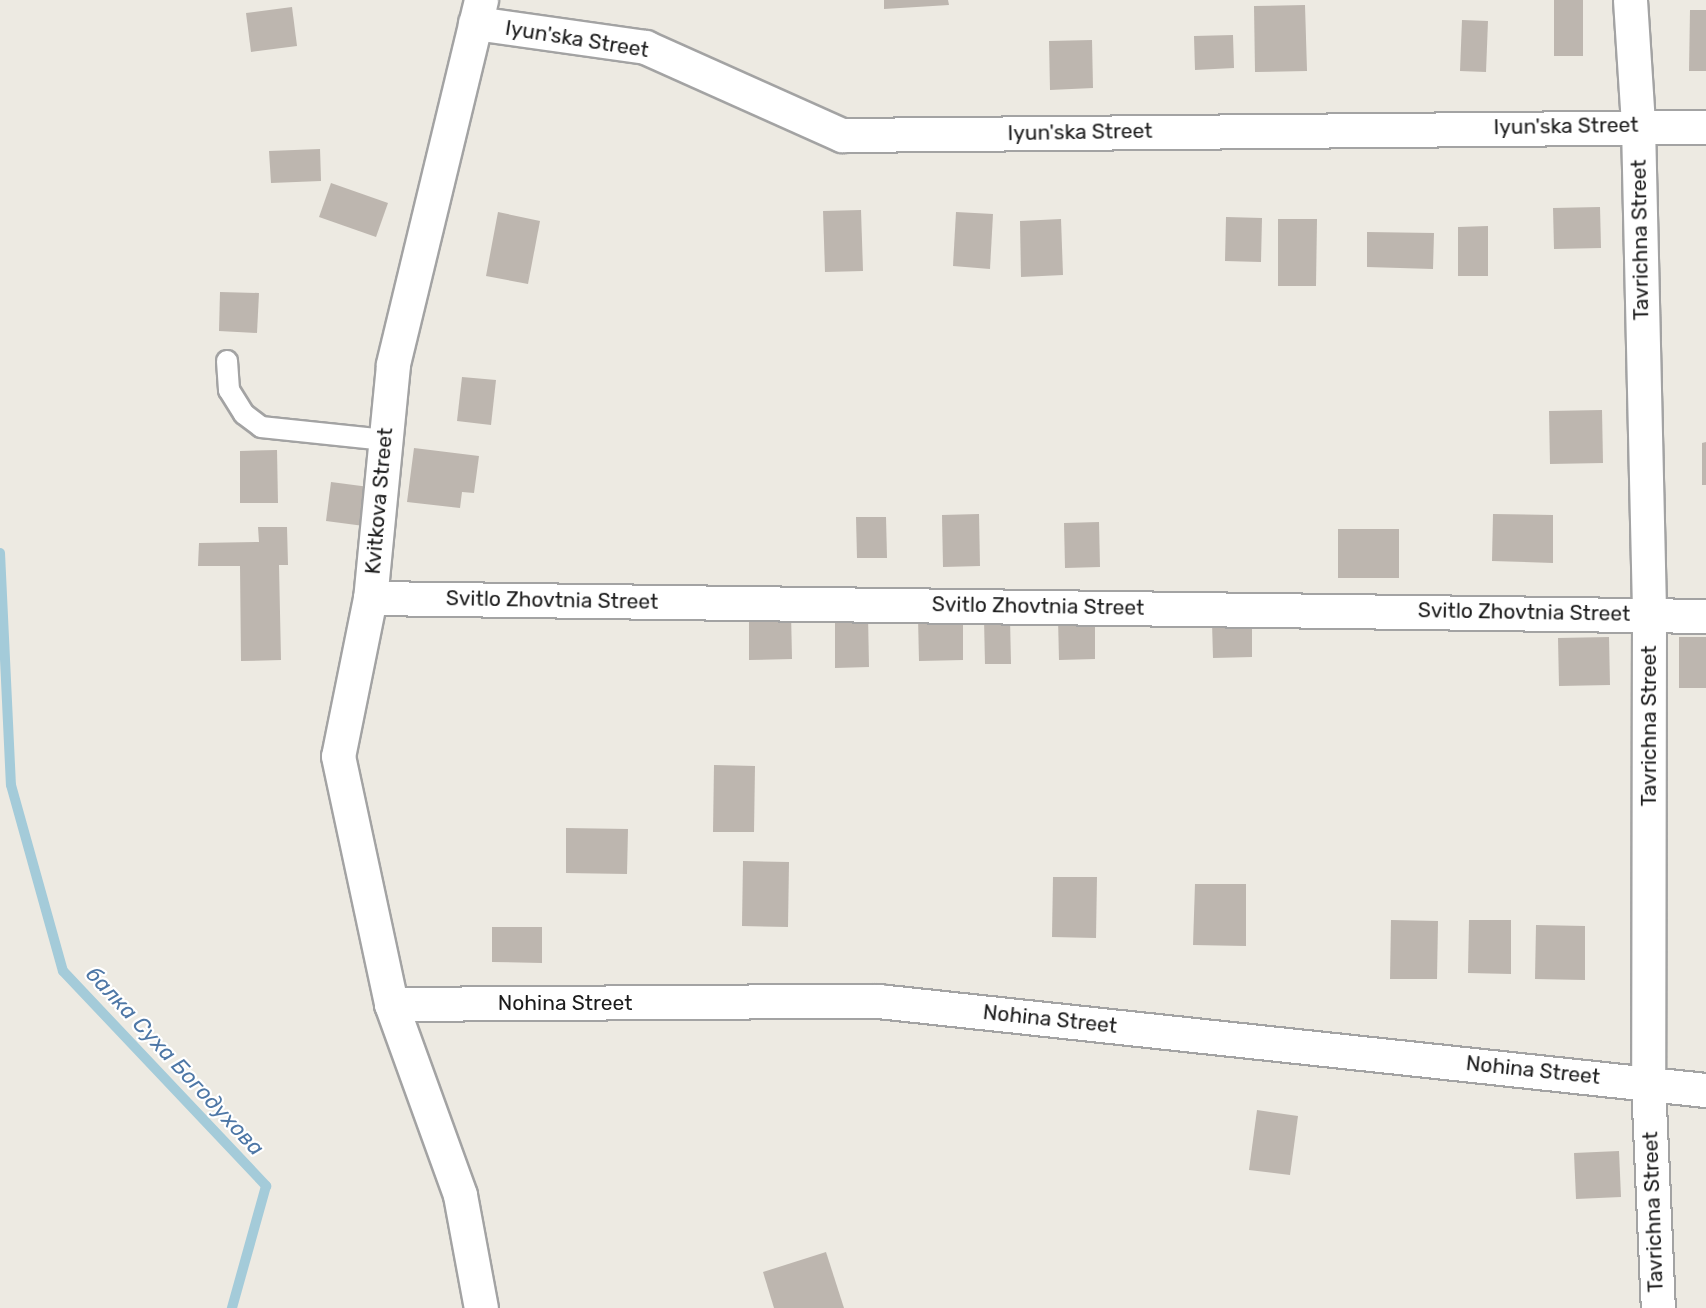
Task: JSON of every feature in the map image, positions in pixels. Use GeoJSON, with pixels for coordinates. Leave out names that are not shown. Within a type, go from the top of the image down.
{"type":"FeatureCollection","features":[{"type":"Feature","properties":{"kind":"street","name":"Tavrichna Street"},"geometry":{"type":"LineString","coordinates":[[1630,0],[1638,125],[1649,614],[1648,1082],[1658,1308]]}},
{"type":"Feature","properties":{"kind":"street","name":"Iyun'ska Street"},"geometry":{"type":"LineString","coordinates":[[478,12],[645,47],[842,135],[1638,125],[1706,127]]}},
{"type":"Feature","properties":{"kind":"street","name":"Kvitkova Street"},"geometry":{"type":"LineString","coordinates":[[478,12],[393,365],[370,598],[338,756],[391,1004],[460,1195],[482,1308]]}},
{"type":"Feature","properties":{"kind":"street","name":"Svitlo Zhovtnia Street"},"geometry":{"type":"LineString","coordinates":[[370,598],[1706,616]]}},
{"type":"Feature","properties":{"kind":"street","name":"Nohina Street"},"geometry":{"type":"LineString","coordinates":[[391,1004],[878,1001],[1706,1090]]}},
{"type":"Feature","properties":{"kind":"lane"},"geometry":{"type":"LineString","coordinates":[[227,361],[229,390],[244,414],[261,427],[385,441]]}},
{"type":"Feature","properties":{"kind":"building"},"geometry":{"type":"Polygon","coordinates":[[[884,0],[948,0],[949,5],[884,9],[884,0]]]}},
{"type":"Feature","properties":{"kind":"building"},"geometry":{"type":"Polygon","coordinates":[[[1554,0],[1583,0],[1583,56],[1554,56],[1554,0]]]}},
{"type":"Feature","properties":{"kind":"building"},"geometry":{"type":"Polygon","coordinates":[[[1305,5],[1307,71],[1255,72],[1254,6],[1305,5]]]}},
{"type":"Feature","properties":{"kind":"building"},"geometry":{"type":"Polygon","coordinates":[[[292,7],[297,46],[251,52],[246,13],[292,7]]]}},
{"type":"Feature","properties":{"kind":"building"},"geometry":{"type":"Polygon","coordinates":[[[1690,10],[1706,10],[1706,71],[1689,71],[1690,10]]]}},
{"type":"Feature","properties":{"kind":"building"},"geometry":{"type":"Polygon","coordinates":[[[1462,20],[1488,21],[1486,72],[1460,71],[1462,20]]]}},
{"type":"Feature","properties":{"kind":"building"},"geometry":{"type":"Polygon","coordinates":[[[1233,35],[1234,68],[1195,70],[1194,36],[1233,35]]]}},
{"type":"Feature","properties":{"kind":"building"},"geometry":{"type":"Polygon","coordinates":[[[1092,40],[1093,88],[1050,90],[1049,41],[1092,40]]]}},
{"type":"Feature","properties":{"kind":"building"},"geometry":{"type":"Polygon","coordinates":[[[320,149],[321,181],[271,183],[269,151],[320,149]]]}},
{"type":"Feature","properties":{"kind":"building"},"geometry":{"type":"Polygon","coordinates":[[[331,183],[388,203],[376,237],[319,217],[331,183]]]}},
{"type":"Feature","properties":{"kind":"building"},"geometry":{"type":"Polygon","coordinates":[[[1600,207],[1601,248],[1554,249],[1553,208],[1600,207]]]}},
{"type":"Feature","properties":{"kind":"building"},"geometry":{"type":"Polygon","coordinates":[[[861,210],[863,271],[825,272],[823,211],[861,210]]]}},
{"type":"Feature","properties":{"kind":"building"},"geometry":{"type":"Polygon","coordinates":[[[498,212],[540,221],[528,284],[486,276],[498,212]]]}},
{"type":"Feature","properties":{"kind":"building"},"geometry":{"type":"Polygon","coordinates":[[[956,212],[993,214],[990,269],[953,266],[956,212]]]}},
{"type":"Feature","properties":{"kind":"building"},"geometry":{"type":"Polygon","coordinates":[[[1226,217],[1262,218],[1261,262],[1225,261],[1226,217]]]}},
{"type":"Feature","properties":{"kind":"building"},"geometry":{"type":"Polygon","coordinates":[[[1061,219],[1063,275],[1021,277],[1020,221],[1061,219]]]}},
{"type":"Feature","properties":{"kind":"building"},"geometry":{"type":"Polygon","coordinates":[[[1278,219],[1317,219],[1316,286],[1278,286],[1278,219]]]}},
{"type":"Feature","properties":{"kind":"building"},"geometry":{"type":"Polygon","coordinates":[[[1488,226],[1488,276],[1458,276],[1458,227],[1488,226]]]}},
{"type":"Feature","properties":{"kind":"building"},"geometry":{"type":"Polygon","coordinates":[[[1367,232],[1434,233],[1433,269],[1367,267],[1367,232]]]}},
{"type":"Feature","properties":{"kind":"building"},"geometry":{"type":"Polygon","coordinates":[[[220,292],[259,293],[257,333],[219,331],[220,292]]]}},
{"type":"Feature","properties":{"kind":"building"},"geometry":{"type":"Polygon","coordinates":[[[462,377],[496,380],[491,425],[457,421],[462,377]]]}},
{"type":"Feature","properties":{"kind":"building"},"geometry":{"type":"Polygon","coordinates":[[[1602,410],[1603,463],[1550,464],[1549,411],[1602,410]]]}},
{"type":"Feature","properties":{"kind":"building"},"geometry":{"type":"Polygon","coordinates":[[[1706,442],[1706,485],[1702,485],[1702,443],[1706,442]]]}},
{"type":"Feature","properties":{"kind":"building"},"geometry":{"type":"Polygon","coordinates":[[[414,448],[479,456],[474,493],[462,492],[460,508],[407,502],[414,448]]]}},
{"type":"Feature","properties":{"kind":"building"},"geometry":{"type":"Polygon","coordinates":[[[277,450],[278,503],[240,503],[240,451],[277,450]]]}},
{"type":"Feature","properties":{"kind":"building"},"geometry":{"type":"Polygon","coordinates":[[[331,482],[369,487],[364,526],[326,521],[331,482]]]}},
{"type":"Feature","properties":{"kind":"building"},"geometry":{"type":"Polygon","coordinates":[[[979,514],[980,566],[943,567],[942,515],[979,514]]]}},
{"type":"Feature","properties":{"kind":"building"},"geometry":{"type":"Polygon","coordinates":[[[1493,514],[1553,515],[1553,563],[1492,561],[1493,514]]]}},
{"type":"Feature","properties":{"kind":"building"},"geometry":{"type":"Polygon","coordinates":[[[856,517],[886,517],[887,558],[857,558],[856,517]]]}},
{"type":"Feature","properties":{"kind":"building"},"geometry":{"type":"Polygon","coordinates":[[[1099,522],[1100,567],[1065,568],[1064,523],[1099,522]]]}},
{"type":"Feature","properties":{"kind":"building"},"geometry":{"type":"Polygon","coordinates":[[[258,527],[287,527],[288,565],[279,565],[281,660],[241,661],[240,566],[198,566],[199,543],[259,542],[258,527]]]}},
{"type":"Feature","properties":{"kind":"building"},"geometry":{"type":"Polygon","coordinates":[[[1338,529],[1399,529],[1399,578],[1338,578],[1338,529]]]}},
{"type":"Feature","properties":{"kind":"building"},"geometry":{"type":"Polygon","coordinates":[[[791,612],[792,659],[749,660],[749,613],[791,612]]]}},
{"type":"Feature","properties":{"kind":"building"},"geometry":{"type":"Polygon","coordinates":[[[868,615],[869,667],[835,668],[835,616],[868,615]]]}},
{"type":"Feature","properties":{"kind":"building"},"geometry":{"type":"Polygon","coordinates":[[[918,617],[963,617],[963,660],[919,661],[918,617]]]}},
{"type":"Feature","properties":{"kind":"building"},"geometry":{"type":"Polygon","coordinates":[[[1095,617],[1095,659],[1059,660],[1058,618],[1095,617]]]}},
{"type":"Feature","properties":{"kind":"building"},"geometry":{"type":"Polygon","coordinates":[[[984,619],[1010,619],[1011,664],[985,664],[984,619]]]}},
{"type":"Feature","properties":{"kind":"building"},"geometry":{"type":"Polygon","coordinates":[[[1252,621],[1252,657],[1213,658],[1212,622],[1252,621]]]}},
{"type":"Feature","properties":{"kind":"building"},"geometry":{"type":"Polygon","coordinates":[[[1609,637],[1610,685],[1559,686],[1558,638],[1609,637]]]}},
{"type":"Feature","properties":{"kind":"building"},"geometry":{"type":"Polygon","coordinates":[[[1679,637],[1706,637],[1706,688],[1679,688],[1679,637]]]}},
{"type":"Feature","properties":{"kind":"building"},"geometry":{"type":"Polygon","coordinates":[[[714,765],[755,766],[754,832],[713,832],[714,765]]]}},
{"type":"Feature","properties":{"kind":"building"},"geometry":{"type":"Polygon","coordinates":[[[566,828],[628,829],[627,874],[566,873],[566,828]]]}},
{"type":"Feature","properties":{"kind":"building"},"geometry":{"type":"Polygon","coordinates":[[[743,861],[789,862],[788,927],[742,926],[743,861]]]}},
{"type":"Feature","properties":{"kind":"building"},"geometry":{"type":"Polygon","coordinates":[[[1053,877],[1097,877],[1096,938],[1052,937],[1053,877]]]}},
{"type":"Feature","properties":{"kind":"building"},"geometry":{"type":"Polygon","coordinates":[[[1195,884],[1246,884],[1246,946],[1193,945],[1195,884]]]}},
{"type":"Feature","properties":{"kind":"building"},"geometry":{"type":"Polygon","coordinates":[[[1391,920],[1438,921],[1437,979],[1390,979],[1391,920]]]}},
{"type":"Feature","properties":{"kind":"building"},"geometry":{"type":"Polygon","coordinates":[[[1469,920],[1511,920],[1511,974],[1468,973],[1469,920]]]}},
{"type":"Feature","properties":{"kind":"building"},"geometry":{"type":"Polygon","coordinates":[[[1536,925],[1585,926],[1585,980],[1535,979],[1536,925]]]}},
{"type":"Feature","properties":{"kind":"building"},"geometry":{"type":"Polygon","coordinates":[[[492,927],[542,927],[542,963],[492,962],[492,927]]]}},
{"type":"Feature","properties":{"kind":"building"},"geometry":{"type":"Polygon","coordinates":[[[1257,1110],[1298,1116],[1290,1175],[1249,1170],[1257,1110]]]}},
{"type":"Feature","properties":{"kind":"building"},"geometry":{"type":"Polygon","coordinates":[[[1619,1151],[1621,1197],[1576,1199],[1574,1153],[1619,1151]]]}},
{"type":"Feature","properties":{"kind":"building"},"geometry":{"type":"Polygon","coordinates":[[[826,1252],[844,1308],[774,1308],[763,1272],[826,1252]]]}},
{"type":"Feature","properties":{"kind":"waterway","name":"балка Суха Богодухова"},"geometry":{"type":"LineString","coordinates":[[0,553],[11,785],[63,971],[266,1186],[232,1308]]}}]}
